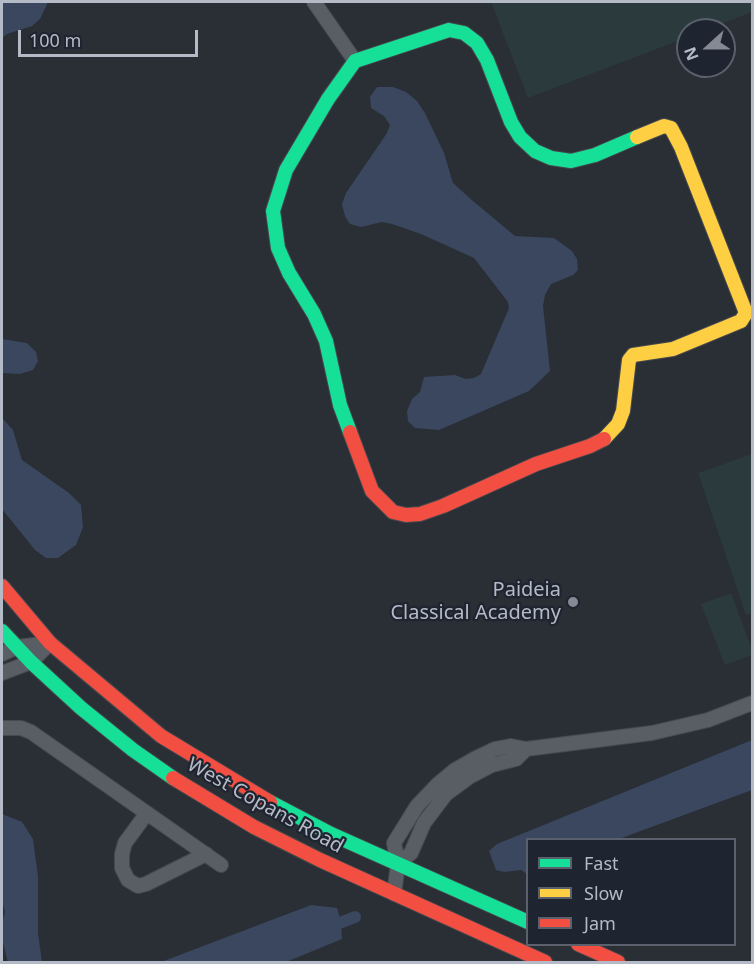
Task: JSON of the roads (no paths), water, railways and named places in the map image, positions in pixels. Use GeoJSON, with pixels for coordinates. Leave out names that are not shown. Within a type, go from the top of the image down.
{"type":"FeatureCollection","features":[{"type":"Feature","properties":{"kind":"street"},"geometry":{"type":"LineString","coordinates":[[314,2],[354,60]]}},
{"type":"Feature","properties":{"kind":"street"},"geometry":{"type":"LineString","coordinates":[[449,30],[464,33],[477,43],[487,60],[511,122],[520,137],[535,151],[551,158],[571,161],[587,157],[664,126],[671,128],[681,147],[746,313],[741,321],[672,349],[633,355],[629,360],[623,411],[618,424],[605,438],[590,446],[536,464],[483,489],[420,514],[406,515],[393,512],[372,491],[340,405],[326,341],[314,314],[289,273],[278,248],[274,227],[273,211],[286,170],[354,60],[449,30]]}},
{"type":"Feature","properties":{"kind":"street","name":"West Copans Road"},"geometry":{"type":"LineString","coordinates":[[2,586],[50,643],[170,741],[266,800],[330,834],[526,921]]}},
{"type":"Feature","properties":{"kind":"street","name":"West Copans Road"},"geometry":{"type":"LineString","coordinates":[[2,631],[31,662],[107,729],[187,788],[254,827],[545,963]]}},
{"type":"Feature","properties":{"kind":"street"},"geometry":{"type":"LineString","coordinates":[[2,654],[17,647],[50,643]]}},
{"type":"Feature","properties":{"kind":"street"},"geometry":{"type":"LineString","coordinates":[[2,673],[31,662],[50,643]]}},
{"type":"Feature","properties":{"kind":"street"},"geometry":{"type":"LineString","coordinates":[[394,894],[398,864],[394,843],[417,806],[455,770],[495,749],[511,746],[526,749],[652,733],[708,720],[753,703]]}},
{"type":"Feature","properties":{"kind":"street"},"geometry":{"type":"LineString","coordinates":[[2,728],[21,728],[31,732],[221,865]]}},
{"type":"Feature","properties":{"kind":"street"},"geometry":{"type":"LineString","coordinates":[[147,813],[125,843],[122,868],[128,880],[138,886],[146,885],[206,854]]}},
{"type":"Feature","properties":{"kind":"street"},"geometry":{"type":"LineString","coordinates":[[580,946],[618,963]]}},
{"type":"Feature","properties":{"kind":"water"},"geometry":{"type":"Polygon","coordinates":[[[2,2],[48,2],[40,19],[32,26],[7,34],[2,38],[2,2]]]}},
{"type":"Feature","properties":{"kind":"water"},"geometry":{"type":"Polygon","coordinates":[[[377,87],[393,87],[406,92],[417,101],[444,153],[453,183],[473,201],[515,236],[554,238],[572,251],[577,259],[578,270],[573,275],[551,284],[545,295],[543,306],[550,371],[529,391],[439,430],[415,428],[408,421],[407,411],[412,399],[420,392],[424,377],[455,375],[466,379],[481,374],[509,308],[508,302],[474,258],[421,234],[392,224],[382,222],[361,227],[350,224],[345,216],[342,204],[346,193],[387,133],[390,125],[384,116],[371,108],[370,97],[377,87]]]}},
{"type":"Feature","properties":{"kind":"water"},"geometry":{"type":"Polygon","coordinates":[[[2,339],[27,343],[36,352],[38,361],[33,370],[20,374],[2,373],[2,339]]]}},
{"type":"Feature","properties":{"kind":"water"},"geometry":{"type":"Polygon","coordinates":[[[2,418],[13,430],[22,460],[69,493],[81,505],[83,527],[76,545],[58,558],[46,558],[35,550],[2,509],[2,418]]]}},
{"type":"Feature","properties":{"kind":"water"},"geometry":{"type":"Polygon","coordinates":[[[752,740],[752,790],[622,838],[526,838],[526,873],[521,870],[504,872],[496,870],[489,851],[497,844],[752,740]]]}},
{"type":"Feature","properties":{"kind":"water"},"geometry":{"type":"Polygon","coordinates":[[[2,814],[22,822],[33,839],[38,877],[38,933],[42,962],[8,962],[2,939],[5,912],[2,900],[2,814]]]}},
{"type":"Feature","properties":{"kind":"water"},"geometry":{"type":"Polygon","coordinates":[[[311,905],[337,908],[342,939],[286,962],[161,962],[311,905]]]}},
{"type":"Feature","properties":{"kind":"waterway"},"geometry":{"type":"LineString","coordinates":[[327,928],[355,917]]}},
{"type":"Feature","properties":{"kind":"place","name":"Paideia Classical Academy"},"geometry":{"type":"Point","coordinates":[573,602]}}]}
